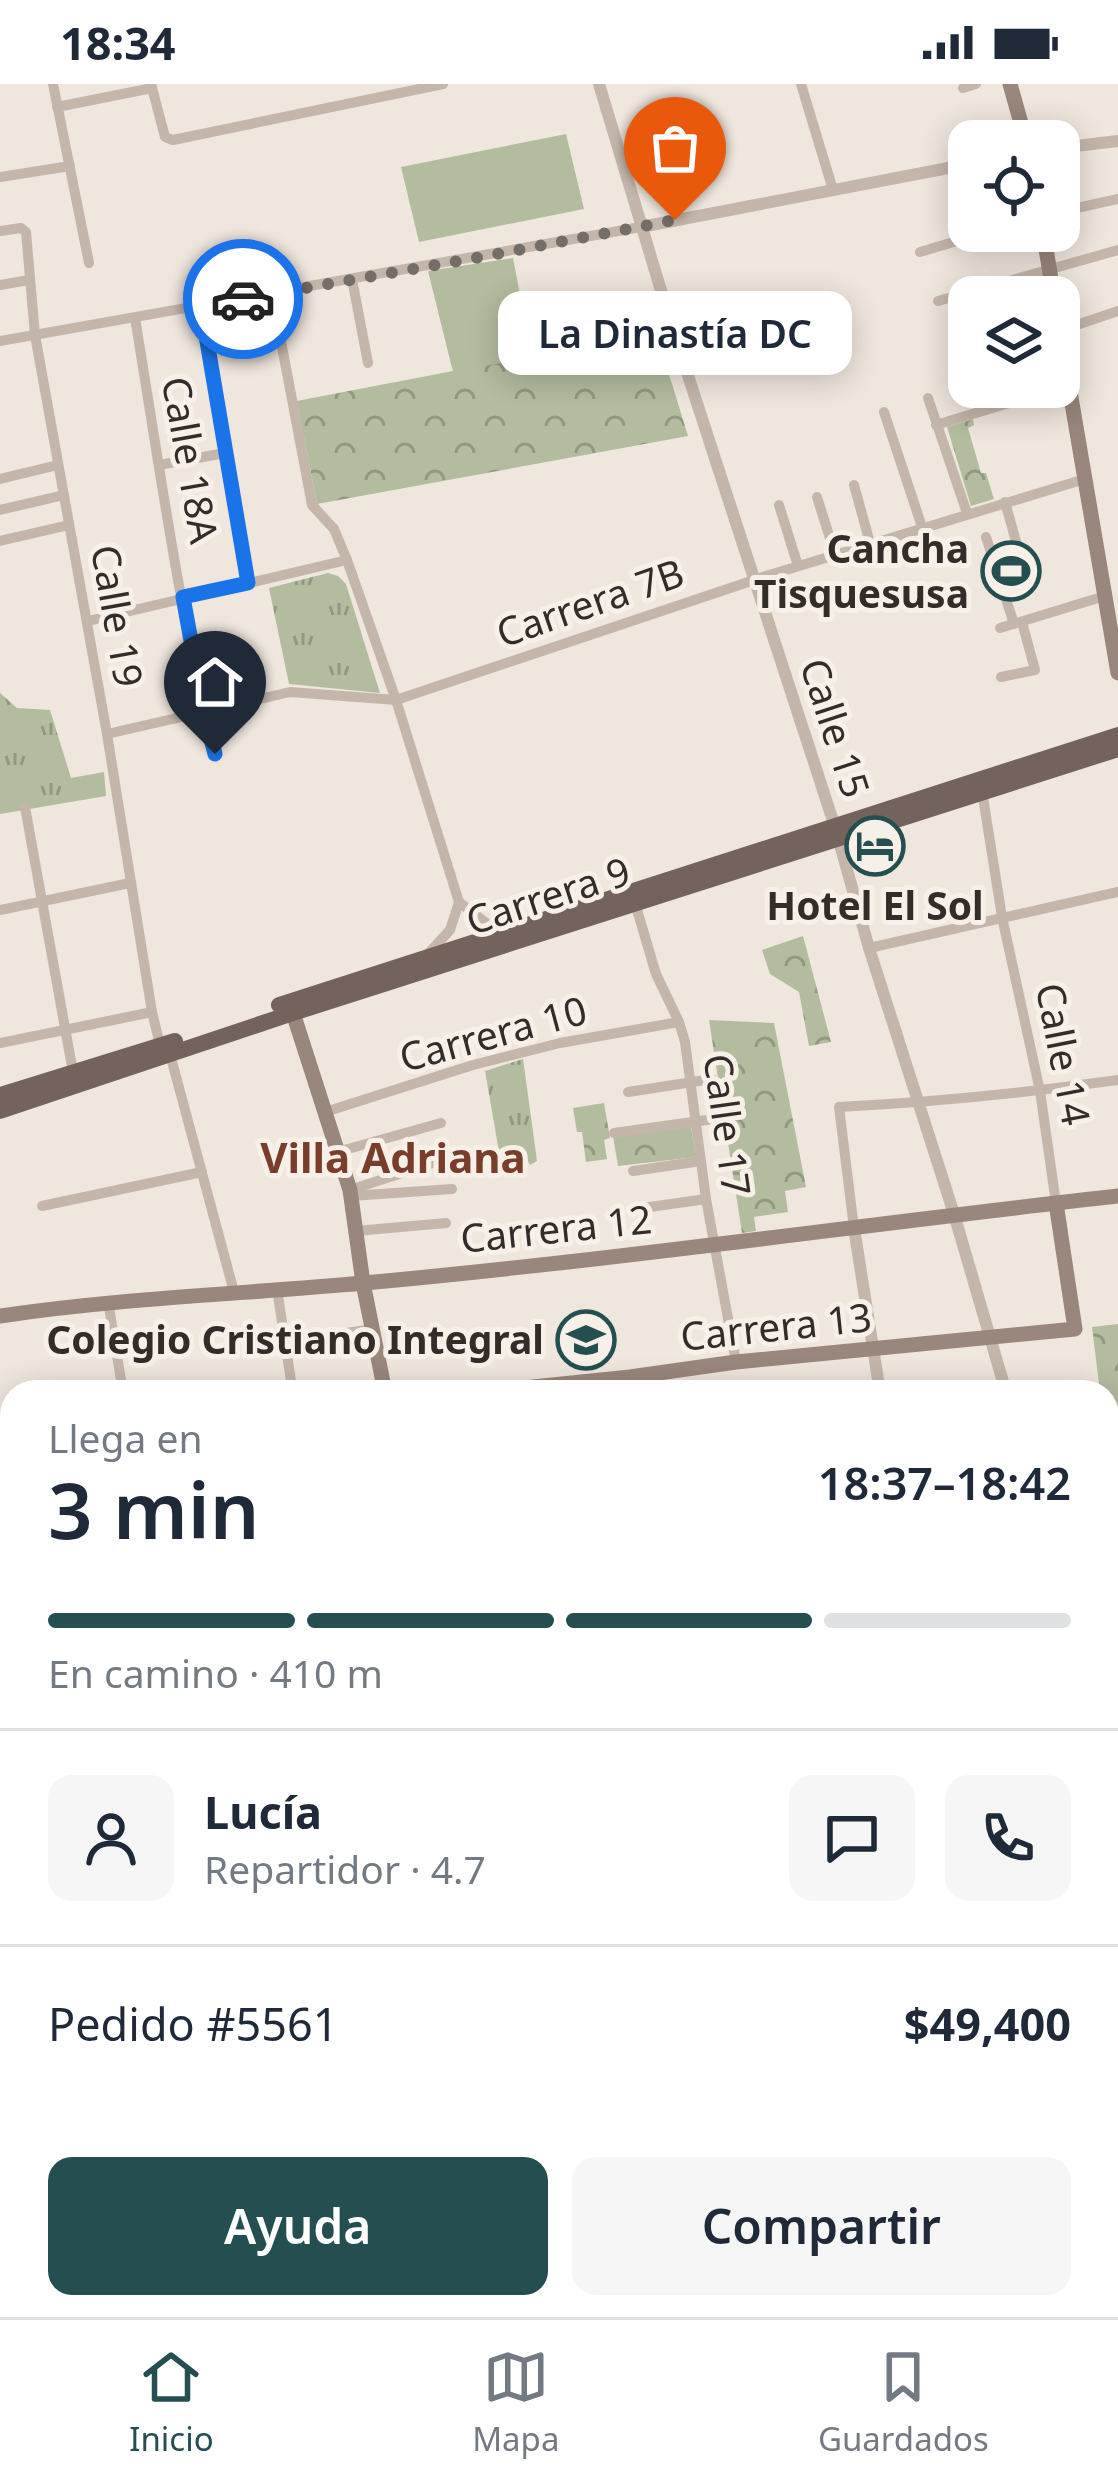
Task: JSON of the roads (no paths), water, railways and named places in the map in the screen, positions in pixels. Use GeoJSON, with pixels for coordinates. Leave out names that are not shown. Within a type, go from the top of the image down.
{"type":"FeatureCollection","features":[{"type":"Feature","properties":{"kind":"main road"},"geometry":{"type":"LineString","coordinates":[[1010,84],[1020,120]]}},
{"type":"Feature","properties":{"kind":"main road"},"geometry":{"type":"LineString","coordinates":[[1046,252],[1050,276]]}},
{"type":"Feature","properties":{"kind":"main road"},"geometry":{"type":"LineString","coordinates":[[1073,408],[1118,674]]}},
{"type":"Feature","properties":{"kind":"main road","name":"Carrera 9"},"geometry":{"type":"LineString","coordinates":[[0,1095],[292,1012],[635,903],[1118,735]]}},
{"type":"Feature","properties":{"kind":"main road","name":"Carrera 9"},"geometry":{"type":"LineString","coordinates":[[0,1111],[424,957],[1118,749]]}},
{"type":"Feature","properties":{"kind":"main road"},"geometry":{"type":"LineString","coordinates":[[292,1012],[351,1193],[383,1380]]}},
{"type":"Feature","properties":{"kind":"main road","name":"Carrera 12"},"geometry":{"type":"LineString","coordinates":[[0,1316],[108,1301],[364,1283],[716,1246],[1118,1196]]}},
{"type":"Feature","properties":{"kind":"main road","name":"Calle 14"},"geometry":{"type":"LineString","coordinates":[[1056,1203],[1076,1329]]}},
{"type":"Feature","properties":{"kind":"main road","name":"Carrera 13"},"geometry":{"type":"LineString","coordinates":[[659,1380],[736,1362],[1076,1329]]}},
{"type":"Feature","properties":{"kind":"street"},"geometry":{"type":"LineString","coordinates":[[53,84],[89,262]]}},
{"type":"Feature","properties":{"kind":"street"},"geometry":{"type":"LineString","coordinates":[[57,106],[152,86],[161,129],[172,140],[443,84]]}},
{"type":"Feature","properties":{"kind":"street","name":"Calle 15"},"geometry":{"type":"LineString","coordinates":[[599,84],[640,227],[836,833],[1002,1380]]}},
{"type":"Feature","properties":{"kind":"street"},"geometry":{"type":"LineString","coordinates":[[802,84],[833,190]]}},
{"type":"Feature","properties":{"kind":"street"},"geometry":{"type":"LineString","coordinates":[[1080,146],[1118,141]]}},
{"type":"Feature","properties":{"kind":"street"},"geometry":{"type":"LineString","coordinates":[[0,177],[70,166]]}},
{"type":"Feature","properties":{"kind":"street"},"geometry":{"type":"LineString","coordinates":[[0,341],[948,168]]}},
{"type":"Feature","properties":{"kind":"street"},"geometry":{"type":"LineString","coordinates":[[1080,207],[1118,199]]}},
{"type":"Feature","properties":{"kind":"street","name":"Calle 19"},"geometry":{"type":"LineString","coordinates":[[0,231],[21,228],[26,232],[35,335],[152,1012],[234,1292]]}},
{"type":"Feature","properties":{"kind":"street"},"geometry":{"type":"LineString","coordinates":[[920,252],[948,244]]}},
{"type":"Feature","properties":{"kind":"street"},"geometry":{"type":"LineString","coordinates":[[938,301],[1118,250]]}},
{"type":"Feature","properties":{"kind":"street"},"geometry":{"type":"LineString","coordinates":[[352,279],[368,363]]}},
{"type":"Feature","properties":{"kind":"street"},"geometry":{"type":"LineString","coordinates":[[0,285],[29,280]]}},
{"type":"Feature","properties":{"kind":"street"},"geometry":{"type":"LineString","coordinates":[[272,294],[312,505],[334,529],[347,560],[459,902],[486,923],[520,927]]}},
{"type":"Feature","properties":{"kind":"street"},"geometry":{"type":"LineString","coordinates":[[201,306],[248,583]]}},
{"type":"Feature","properties":{"kind":"street"},"geometry":{"type":"LineString","coordinates":[[1080,323],[1118,311]]}},
{"type":"Feature","properties":{"kind":"street","name":"Calle 18A"},"geometry":{"type":"LineString","coordinates":[[135,318],[215,754]]}},
{"type":"Feature","properties":{"kind":"street"},"geometry":{"type":"LineString","coordinates":[[928,398],[967,513]]}},
{"type":"Feature","properties":{"kind":"street"},"geometry":{"type":"LineString","coordinates":[[936,425],[993,408]]}},
{"type":"Feature","properties":{"kind":"street"},"geometry":{"type":"LineString","coordinates":[[884,412],[922,527]]}},
{"type":"Feature","properties":{"kind":"street"},"geometry":{"type":"LineString","coordinates":[[159,465],[225,453]]}},
{"type":"Feature","properties":{"kind":"street"},"geometry":{"type":"LineString","coordinates":[[0,479],[58,465]]}},
{"type":"Feature","properties":{"kind":"street","name":"Carrera 7B"},"geometry":{"type":"LineString","coordinates":[[107,734],[290,692],[396,700],[756,579],[1085,478]]}},
{"type":"Feature","properties":{"kind":"street"},"geometry":{"type":"LineString","coordinates":[[854,484],[870,543]]}},
{"type":"Feature","properties":{"kind":"street"},"geometry":{"type":"LineString","coordinates":[[0,510],[64,495]]}},
{"type":"Feature","properties":{"kind":"street"},"geometry":{"type":"LineString","coordinates":[[817,497],[835,554]]}},
{"type":"Feature","properties":{"kind":"street"},"geometry":{"type":"LineString","coordinates":[[1005,502],[1029,588],[1005,597]]}},
{"type":"Feature","properties":{"kind":"street"},"geometry":{"type":"LineString","coordinates":[[779,505],[798,566]]}},
{"type":"Feature","properties":{"kind":"street"},"geometry":{"type":"LineString","coordinates":[[0,542],[69,525]]}},
{"type":"Feature","properties":{"kind":"street"},"geometry":{"type":"LineString","coordinates":[[986,538],[1035,670],[1001,677]]}},
{"type":"Feature","properties":{"kind":"street"},"geometry":{"type":"LineString","coordinates":[[992,554],[1018,545]]}},
{"type":"Feature","properties":{"kind":"street"},"geometry":{"type":"LineString","coordinates":[[88,621],[347,560]]}},
{"type":"Feature","properties":{"kind":"street"},"geometry":{"type":"LineString","coordinates":[[1000,628],[1106,596]]}},
{"type":"Feature","properties":{"kind":"street","name":"Calle 14"},"geometry":{"type":"LineString","coordinates":[[982,791],[1002,916],[1040,1091],[1056,1203]]}},
{"type":"Feature","properties":{"kind":"street"},"geometry":{"type":"LineString","coordinates":[[25,807],[73,1072]]}},
{"type":"Feature","properties":{"kind":"street"},"geometry":{"type":"LineString","coordinates":[[0,910],[130,883]]}},
{"type":"Feature","properties":{"kind":"street"},"geometry":{"type":"LineString","coordinates":[[869,947],[1118,892]]}},
{"type":"Feature","properties":{"kind":"street"},"geometry":{"type":"LineString","coordinates":[[424,957],[450,930],[459,902]]}},
{"type":"Feature","properties":{"kind":"street","name":"Calle 17"},"geometry":{"type":"LineString","coordinates":[[635,903],[656,974],[685,1042],[706,1199],[736,1362]]}},
{"type":"Feature","properties":{"kind":"street"},"geometry":{"type":"LineString","coordinates":[[0,1043],[152,1012]]}},
{"type":"Feature","properties":{"kind":"street","name":"Carrera 10"},"geometry":{"type":"LineString","coordinates":[[325,1112],[473,1065],[560,1043],[679,1022]]}},
{"type":"Feature","properties":{"kind":"street"},"geometry":{"type":"LineString","coordinates":[[685,1042],[703,1039]]}},
{"type":"Feature","properties":{"kind":"street"},"geometry":{"type":"LineString","coordinates":[[628,1092],[712,1078]]}},
{"type":"Feature","properties":{"kind":"street"},"geometry":{"type":"LineString","coordinates":[[878,1380],[839,1107],[920,1103],[1118,1080]]}},
{"type":"Feature","properties":{"kind":"street"},"geometry":{"type":"LineString","coordinates":[[614,1133],[721,1118]]}},
{"type":"Feature","properties":{"kind":"street"},"geometry":{"type":"LineString","coordinates":[[337,1152],[441,1123]]}},
{"type":"Feature","properties":{"kind":"street"},"geometry":{"type":"LineString","coordinates":[[351,1193],[445,1159]]}},
{"type":"Feature","properties":{"kind":"street"},"geometry":{"type":"LineString","coordinates":[[633,1171],[701,1161]]}},
{"type":"Feature","properties":{"kind":"street"},"geometry":{"type":"LineString","coordinates":[[42,1206],[202,1172]]}},
{"type":"Feature","properties":{"kind":"street"},"geometry":{"type":"LineString","coordinates":[[351,1193],[452,1189]]}},
{"type":"Feature","properties":{"kind":"street"},"geometry":{"type":"LineString","coordinates":[[635,1209],[706,1199]]}},
{"type":"Feature","properties":{"kind":"street"},"geometry":{"type":"LineString","coordinates":[[356,1231],[446,1223]]}},
{"type":"Feature","properties":{"kind":"street"},"geometry":{"type":"LineString","coordinates":[[277,1289],[291,1380]]}},
{"type":"Feature","properties":{"kind":"street"},"geometry":{"type":"LineString","coordinates":[[108,1301],[121,1380]]}},
{"type":"Feature","properties":{"kind":"street"},"geometry":{"type":"LineString","coordinates":[[285,1342],[373,1329]]}},
{"type":"Feature","properties":{"kind":"place","name":"La Dinastía DC"},"geometry":{"type":"Point","coordinates":[675,220]}},
{"type":"Feature","properties":{"kind":"place","name":"Cancha Tisquesusa"},"geometry":{"type":"Point","coordinates":[1011,571]}},
{"type":"Feature","properties":{"kind":"place","name":"Hotel El Sol"},"geometry":{"type":"Point","coordinates":[875,846]}},
{"type":"Feature","properties":{"kind":"place","name":"Colegio Cristiano Integral"},"geometry":{"type":"Point","coordinates":[586,1340]}},
{"type":"Feature","properties":{"kind":"district","name":"Villa Adriana"},"geometry":{"type":"Point","coordinates":[393,1158]}}]}
